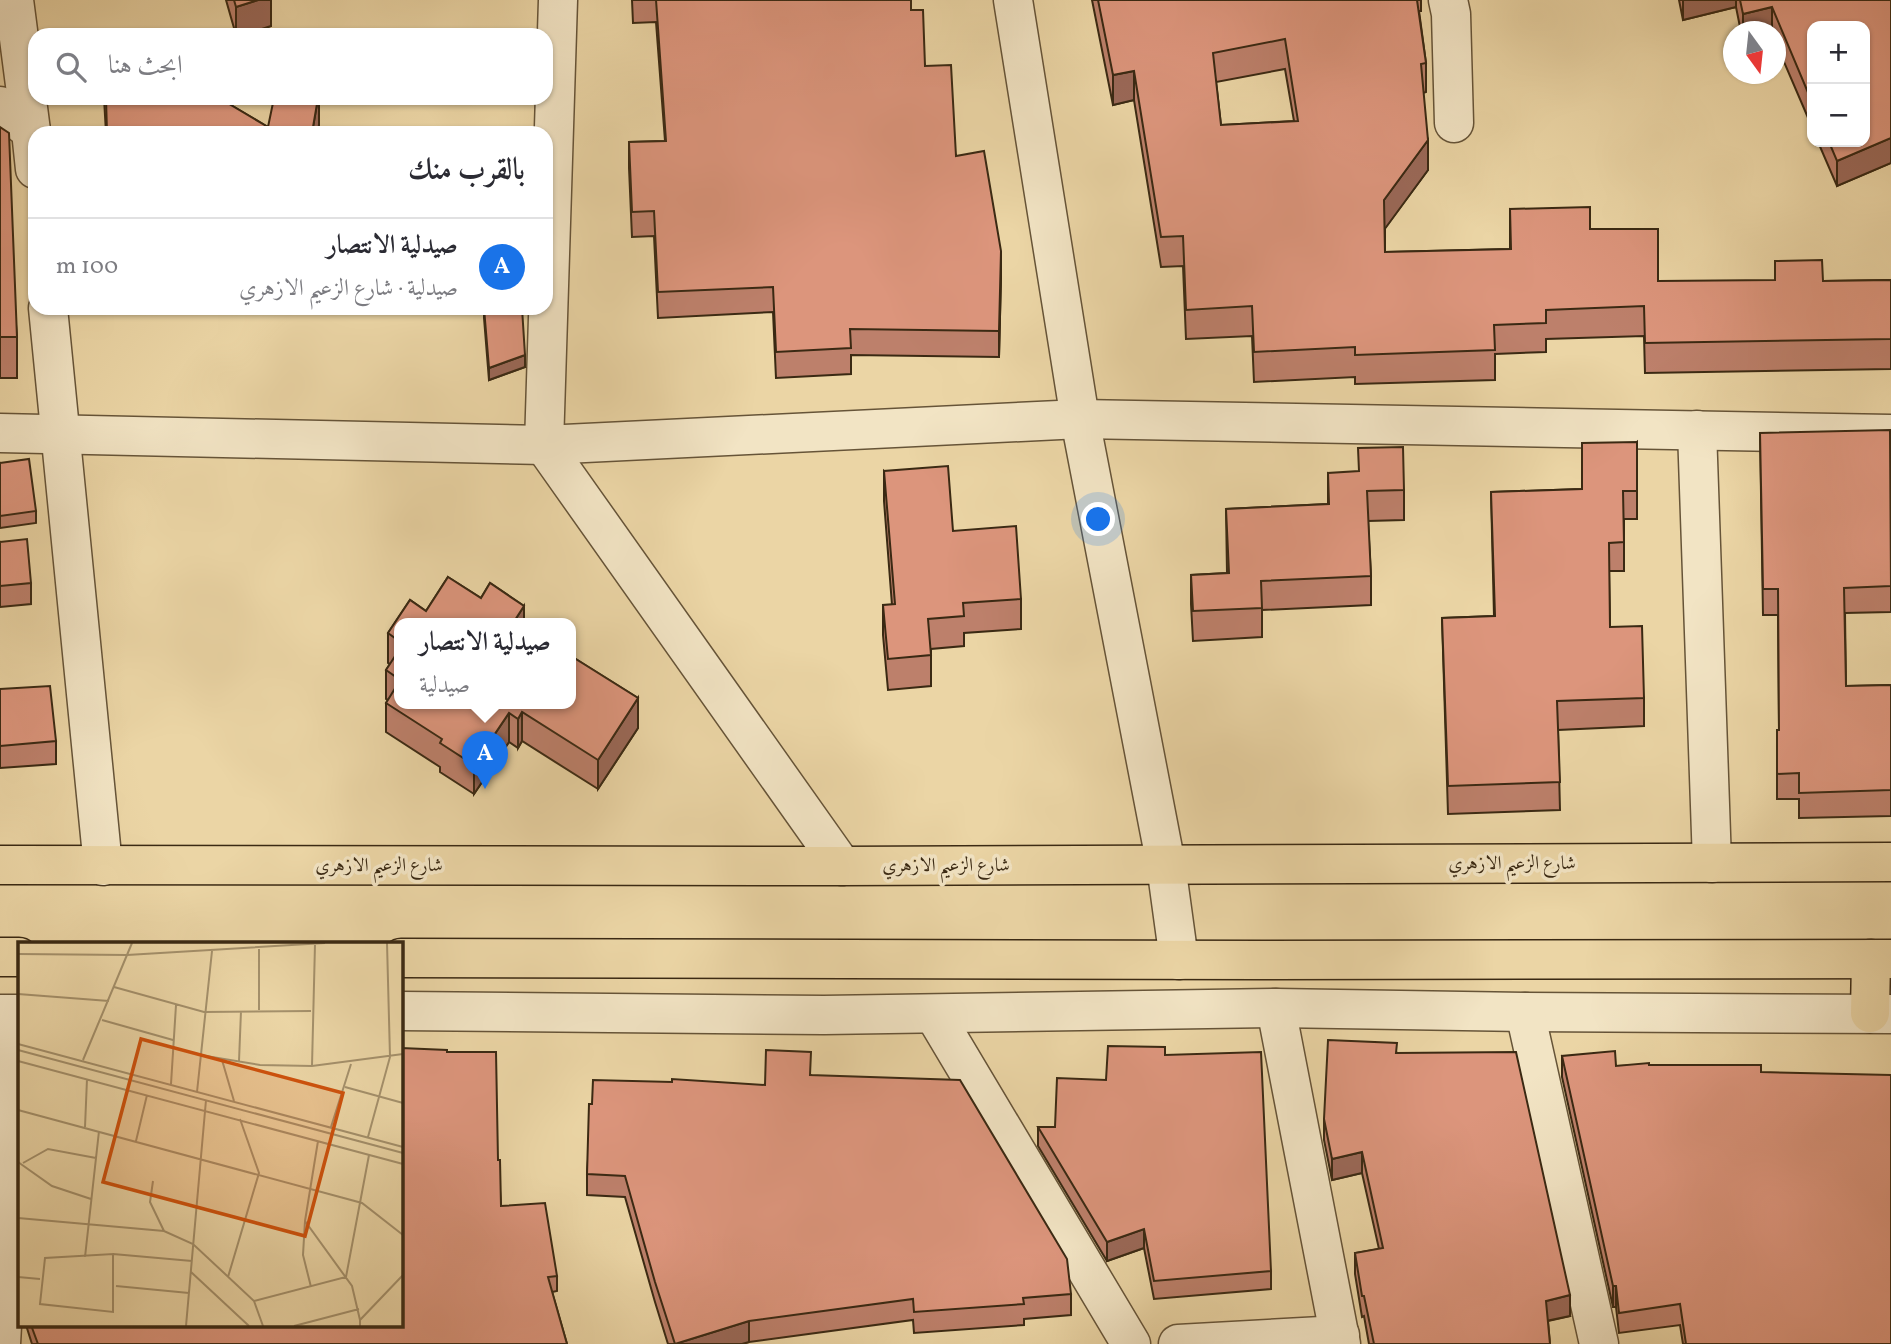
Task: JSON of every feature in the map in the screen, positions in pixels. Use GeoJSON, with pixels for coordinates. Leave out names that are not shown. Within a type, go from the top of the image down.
{"type":"FeatureCollection","features":[{"type":"Feature","properties":{"kind":"main road","name":"شارع الزعيم الازهري"},"geometry":{"type":"LineString","coordinates":[[0,865],[1891,863]]}},
{"type":"Feature","properties":{"kind":"main road"},"geometry":{"type":"LineString","coordinates":[[0,957],[18,957]]}},
{"type":"Feature","properties":{"kind":"main road"},"geometry":{"type":"LineString","coordinates":[[402,958],[1881,959],[1880,1014]]}},
{"type":"Feature","properties":{"kind":"street"},"geometry":{"type":"LineString","coordinates":[[14,0],[30,126]]}},
{"type":"Feature","properties":{"kind":"street"},"geometry":{"type":"LineString","coordinates":[[553,159],[558,0]]}},
{"type":"Feature","properties":{"kind":"street"},"geometry":{"type":"LineString","coordinates":[[1013,0],[1080,419],[1166,865],[1179,960]]}},
{"type":"Feature","properties":{"kind":"street"},"geometry":{"type":"LineString","coordinates":[[1448,0],[1451,14],[1454,123]]}},
{"type":"Feature","properties":{"kind":"street"},"geometry":{"type":"LineString","coordinates":[[0,106],[28,129]]}},
{"type":"Feature","properties":{"kind":"street"},"geometry":{"type":"LineString","coordinates":[[49,315],[103,866]]}},
{"type":"Feature","properties":{"kind":"street"},"geometry":{"type":"LineString","coordinates":[[548,315],[544,445],[842,866]]}},
{"type":"Feature","properties":{"kind":"street"},"geometry":{"type":"LineString","coordinates":[[0,433],[544,445],[1080,419],[1891,434]]}},
{"type":"Feature","properties":{"kind":"street"},"geometry":{"type":"LineString","coordinates":[[1697,430],[1712,863]]}},
{"type":"Feature","properties":{"kind":"street"},"geometry":{"type":"LineString","coordinates":[[402,1011],[824,1015],[1276,1008],[1880,1014]]}},
{"type":"Feature","properties":{"kind":"street"},"geometry":{"type":"LineString","coordinates":[[1178,1344],[1341,1340],[1276,1008]]}},
{"type":"Feature","properties":{"kind":"street"},"geometry":{"type":"LineString","coordinates":[[1524,1012],[1599,1344]]}},
{"type":"Feature","properties":{"kind":"street"},"geometry":{"type":"LineString","coordinates":[[0,1014],[18,1014]]}},
{"type":"Feature","properties":{"kind":"street"},"geometry":{"type":"LineString","coordinates":[[934,1014],[1131,1344]]}},
{"type":"Feature","properties":{"kind":"street"},"geometry":{"type":"LineString","coordinates":[[1,1344],[18,1032]]}},
{"type":"Feature","properties":{"kind":"building"},"geometry":{"type":"Polygon","coordinates":[[[234,0],[258,0],[236,7],[234,0]]]}},
{"type":"Feature","properties":{"kind":"building"},"geometry":{"type":"Polygon","coordinates":[[[656,0],[911,0],[911,10],[923,10],[925,66],[951,65],[956,156],[984,151],[1001,251],[999,331],[850,329],[851,348],[776,352],[773,287],[658,292],[654,211],[632,212],[629,142],[666,141],[656,0]]]}},
{"type":"Feature","properties":{"kind":"building"},"geometry":{"type":"Polygon","coordinates":[[[1098,0],[1417,0],[1426,63],[1421,64],[1428,140],[1384,200],[1385,252],[1511,249],[1510,209],[1590,207],[1590,229],[1658,229],[1658,281],[1775,280],[1775,261],[1822,260],[1823,281],[1891,280],[1891,339],[1645,343],[1644,306],[1546,310],[1546,323],[1494,325],[1495,350],[1355,355],[1355,347],[1254,352],[1252,306],[1186,310],[1183,236],[1161,237],[1134,71],[1113,75],[1098,0]],[[1285,39],[1213,53],[1221,125],[1298,121],[1285,39]]]}},
{"type":"Feature","properties":{"kind":"building"},"geometry":{"type":"Polygon","coordinates":[[[1740,0],[1891,0],[1891,138],[1870,147],[1870,21],[1807,21],[1807,90],[1786,40],[1786,21],[1778,21],[1772,7],[1743,14],[1740,0]]]}},
{"type":"Feature","properties":{"kind":"building"},"geometry":{"type":"Polygon","coordinates":[[[106,105],[231,105],[266,126],[107,126],[106,105]]]}},
{"type":"Feature","properties":{"kind":"building"},"geometry":{"type":"Polygon","coordinates":[[[273,105],[317,105],[313,126],[268,126],[273,105]]]}},
{"type":"Feature","properties":{"kind":"building"},"geometry":{"type":"Polygon","coordinates":[[[0,127],[9,133],[17,337],[0,337],[0,127]]]}},
{"type":"Feature","properties":{"kind":"building"},"geometry":{"type":"Polygon","coordinates":[[[1831,147],[1870,147],[1837,161],[1831,147]]]}},
{"type":"Feature","properties":{"kind":"building"},"geometry":{"type":"Polygon","coordinates":[[[485,315],[522,315],[525,355],[489,368],[485,315]]]}},
{"type":"Feature","properties":{"kind":"building"},"geometry":{"type":"Polygon","coordinates":[[[1890,430],[1891,586],[1844,588],[1846,686],[1891,685],[1891,790],[1799,793],[1799,773],[1777,774],[1778,589],[1763,589],[1760,433],[1890,430]]]}},
{"type":"Feature","properties":{"kind":"building"},"geometry":{"type":"Polygon","coordinates":[[[1637,442],[1637,491],[1623,491],[1624,542],[1609,543],[1610,627],[1642,626],[1644,698],[1557,701],[1560,782],[1448,786],[1442,618],[1495,616],[1491,492],[1582,489],[1582,443],[1637,442]]]}},
{"type":"Feature","properties":{"kind":"building"},"geometry":{"type":"Polygon","coordinates":[[[1403,447],[1404,490],[1367,491],[1371,576],[1261,581],[1262,608],[1193,611],[1191,575],[1229,573],[1226,509],[1329,504],[1328,473],[1359,471],[1358,448],[1403,447]]]}},
{"type":"Feature","properties":{"kind":"building"},"geometry":{"type":"Polygon","coordinates":[[[29,459],[36,511],[0,516],[0,463],[29,459]]]}},
{"type":"Feature","properties":{"kind":"building"},"geometry":{"type":"Polygon","coordinates":[[[948,466],[953,531],[1016,526],[1021,599],[963,603],[964,616],[928,619],[931,655],[888,659],[883,605],[895,604],[884,471],[948,466]]]}},
{"type":"Feature","properties":{"kind":"building"},"geometry":{"type":"Polygon","coordinates":[[[27,539],[31,583],[0,586],[0,542],[27,539]]]}},
{"type":"Feature","properties":{"kind":"building"},"geometry":{"type":"Polygon","coordinates":[[[448,577],[481,598],[490,583],[524,606],[516,618],[398,618],[410,600],[426,611],[448,577]]]}},
{"type":"Feature","properties":{"kind":"building"},"geometry":{"type":"Polygon","coordinates":[[[394,624],[394,637],[388,633],[394,624]]]}},
{"type":"Feature","properties":{"kind":"building"},"geometry":{"type":"Polygon","coordinates":[[[394,658],[394,676],[386,670],[394,658]]]}},
{"type":"Feature","properties":{"kind":"building"},"geometry":{"type":"Polygon","coordinates":[[[576,659],[638,698],[598,760],[522,712],[518,719],[509,713],[474,765],[440,743],[442,739],[395,709],[576,709],[576,659]]]}},
{"type":"Feature","properties":{"kind":"building"},"geometry":{"type":"Polygon","coordinates":[[[50,686],[56,741],[0,746],[0,689],[50,686]]]}},
{"type":"Feature","properties":{"kind":"building"},"geometry":{"type":"Polygon","coordinates":[[[394,690],[394,708],[386,703],[394,690]]]}},
{"type":"Feature","properties":{"kind":"building"},"geometry":{"type":"Polygon","coordinates":[[[1328,1040],[1397,1043],[1396,1053],[1516,1052],[1570,1295],[1546,1301],[1550,1344],[1374,1344],[1355,1253],[1383,1248],[1362,1152],[1332,1159],[1324,1119],[1328,1040]]]}},
{"type":"Feature","properties":{"kind":"building"},"geometry":{"type":"Polygon","coordinates":[[[1108,1046],[1165,1047],[1165,1055],[1261,1052],[1271,1271],[1154,1281],[1144,1229],[1107,1242],[1038,1127],[1055,1127],[1057,1078],[1106,1080],[1108,1046]]]}},
{"type":"Feature","properties":{"kind":"building"},"geometry":{"type":"Polygon","coordinates":[[[402,1048],[496,1052],[501,1206],[545,1203],[557,1276],[548,1277],[567,1344],[38,1344],[31,1326],[402,1326],[402,1048]]]}},
{"type":"Feature","properties":{"kind":"building"},"geometry":{"type":"Polygon","coordinates":[[[766,1050],[811,1052],[810,1075],[960,1080],[1067,1259],[1071,1294],[1023,1298],[1024,1304],[914,1312],[913,1299],[749,1321],[675,1344],[625,1176],[587,1174],[589,1104],[592,1104],[593,1080],[672,1082],[672,1079],[765,1085],[766,1050]]]}},
{"type":"Feature","properties":{"kind":"building"},"geometry":{"type":"Polygon","coordinates":[[[1615,1051],[1616,1066],[1649,1063],[1761,1065],[1761,1072],[1891,1075],[1891,1344],[1686,1344],[1680,1304],[1619,1313],[1616,1286],[1613,1286],[1562,1056],[1615,1051]]]}},
{"type":"Feature","properties":{"kind":"place","name":"صيدلية الانتصار"},"geometry":{"type":"Point","coordinates":[485,789]}}]}
